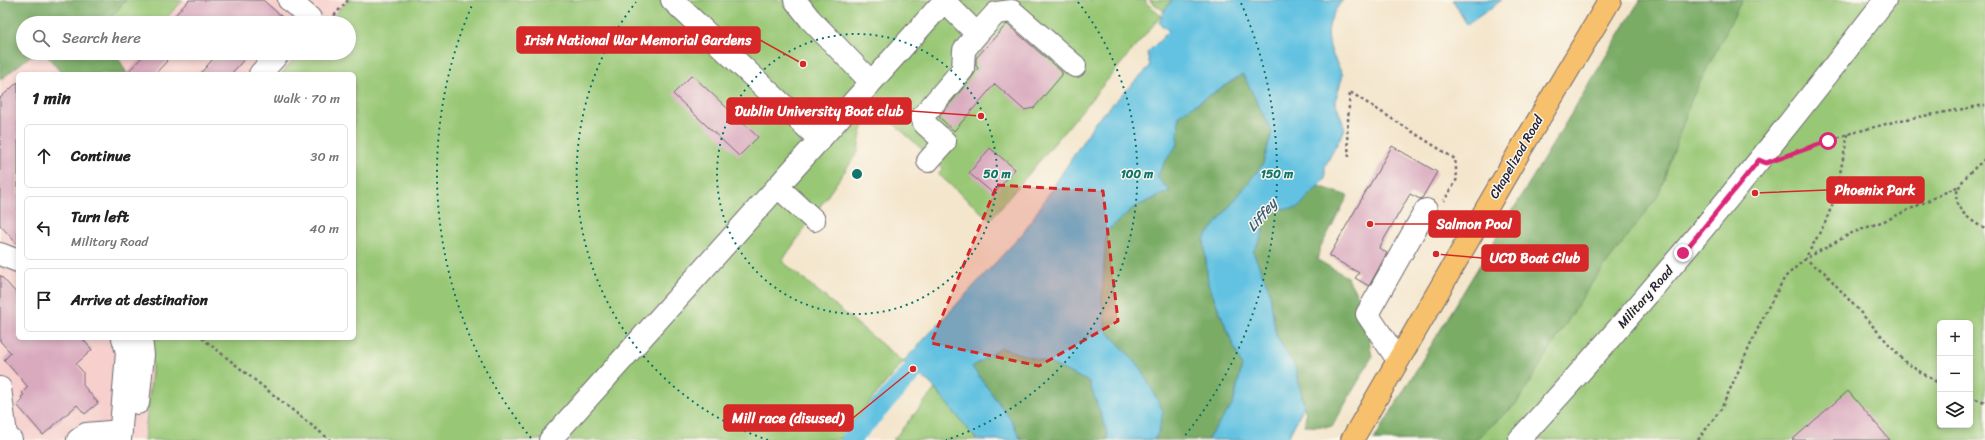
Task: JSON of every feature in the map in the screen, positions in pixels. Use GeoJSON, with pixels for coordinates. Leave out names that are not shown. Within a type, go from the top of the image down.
{"type":"FeatureCollection","features":[{"type":"Feature","properties":{"kind":"main road","name":"Chapelizod Road"},"geometry":{"type":"LineString","coordinates":[[1352,440],[1610,0]]}},
{"type":"Feature","properties":{"kind":"street"},"geometry":{"type":"LineString","coordinates":[[289,0],[308,16]]}},
{"type":"Feature","properties":{"kind":"street"},"geometry":{"type":"LineString","coordinates":[[672,0],[820,140]]}},
{"type":"Feature","properties":{"kind":"street"},"geometry":{"type":"LineString","coordinates":[[795,0],[810,19],[870,81]]}},
{"type":"Feature","properties":{"kind":"street","name":"Military Road"},"geometry":{"type":"LineString","coordinates":[[1528,435],[1678,259],[1759,160],[1885,0]]}},
{"type":"Feature","properties":{"kind":"street"},"geometry":{"type":"LineString","coordinates":[[550,440],[820,140],[870,81],[944,1],[977,34]]}},
{"type":"Feature","properties":{"kind":"street"},"geometry":{"type":"LineString","coordinates":[[928,161],[945,142],[924,123],[922,117],[963,69],[964,50],[996,13],[1012,11],[1075,66]]}},
{"type":"Feature","properties":{"kind":"street"},"geometry":{"type":"LineString","coordinates":[[262,72],[273,60]]}},
{"type":"Feature","properties":{"kind":"street"},"geometry":{"type":"LineString","coordinates":[[778,187],[814,220]]}},
{"type":"Feature","properties":{"kind":"street"},"geometry":{"type":"LineString","coordinates":[[1398,360],[1367,314],[1426,210]]}},
{"type":"Feature","properties":{"kind":"street"},"geometry":{"type":"LineString","coordinates":[[0,254],[16,260]]}},
{"type":"Feature","properties":{"kind":"street"},"geometry":{"type":"LineString","coordinates":[[124,340],[127,352],[125,437]]}},
{"type":"Feature","properties":{"kind":"street"},"geometry":{"type":"LineString","coordinates":[[125,437],[143,355],[141,340]]}},
{"type":"Feature","properties":{"kind":"street"},"geometry":{"type":"LineString","coordinates":[[0,388],[6,435],[10,440]]}},
{"type":"Feature","properties":{"kind":"street"},"geometry":{"type":"LineString","coordinates":[[78,440],[86,434],[125,437]]}},
{"type":"Feature","properties":{"kind":"path"},"geometry":{"type":"LineString","coordinates":[[333,16],[348,0]]}},
{"type":"Feature","properties":{"kind":"path"},"geometry":{"type":"LineString","coordinates":[[1349,157],[1347,135],[1350,92],[1455,159],[1457,179],[1443,203],[1426,210]]}},
{"type":"Feature","properties":{"kind":"path"},"geometry":{"type":"LineString","coordinates":[[1759,160],[1766,163],[1848,134],[1901,120],[1985,105]]}},
{"type":"Feature","properties":{"kind":"path"},"geometry":{"type":"LineString","coordinates":[[1805,259],[1825,223],[1835,198],[1848,134]]}},
{"type":"Feature","properties":{"kind":"path"},"geometry":{"type":"LineString","coordinates":[[1985,159],[1959,186],[1956,192],[1957,202],[1964,214],[1985,229]]}},
{"type":"Feature","properties":{"kind":"path"},"geometry":{"type":"LineString","coordinates":[[1698,440],[1721,409],[1765,313],[1785,277],[1805,259],[1852,233],[1889,219],[1959,186]]}},
{"type":"Feature","properties":{"kind":"path"},"geometry":{"type":"LineString","coordinates":[[1805,259],[1824,272],[1906,362],[1937,382]]}},
{"type":"Feature","properties":{"kind":"path"},"geometry":{"type":"LineString","coordinates":[[205,340],[330,440]]}},
{"type":"Feature","properties":{"kind":"path"},"geometry":{"type":"LineString","coordinates":[[1973,398],[1985,402]]}},
{"type":"Feature","properties":{"kind":"highlighted area"},"geometry":{"type":"Polygon","coordinates":[[[997,185],[1103,191],[1118,321],[1039,366],[931,343],[997,185]]]}},
{"type":"Feature","properties":{"kind":"shaded area"},"geometry":{"type":"Polygon","coordinates":[[[2,0],[348,0],[333,16],[16,16],[16,60],[294,60],[283,72],[16,72],[16,340],[151,340],[152,372],[144,440],[0,440],[0,2],[2,0]]]}},
{"type":"Feature","properties":{"kind":"green space"},"geometry":{"type":"Polygon","coordinates":[[[2,0],[126,0],[112,16],[16,16],[16,60],[25,60],[0,80],[0,2],[2,0]]]}},
{"type":"Feature","properties":{"kind":"green space"},"geometry":{"type":"Polygon","coordinates":[[[126,0],[183,0],[168,16],[112,16],[126,0]]]}},
{"type":"Feature","properties":{"kind":"green space"},"geometry":{"type":"Polygon","coordinates":[[[348,0],[1147,0],[1145,2],[1161,16],[990,220],[938,174],[943,168],[873,105],[861,133],[858,152],[782,261],[903,362],[838,440],[144,440],[152,372],[151,340],[356,340],[356,72],[283,72],[294,60],[356,60],[356,16],[333,16],[348,0]]]}},
{"type":"Feature","properties":{"kind":"green space"},"geometry":{"type":"Polygon","coordinates":[[[1149,0],[1172,0],[1164,11],[1149,0]]]}},
{"type":"Feature","properties":{"kind":"green space"},"geometry":{"type":"Polygon","coordinates":[[[1640,0],[1985,0],[1985,440],[1374,440],[1640,0]]]}},
{"type":"Feature","properties":{"kind":"green space"},"geometry":{"type":"Polygon","coordinates":[[[1640,0],[1742,0],[1692,98],[1658,196],[1589,287],[1516,404],[1475,440],[1374,440],[1640,0]]]}},
{"type":"Feature","properties":{"kind":"green space"},"geometry":{"type":"Polygon","coordinates":[[[51,60],[120,60],[126,72],[60,72],[51,60]]]}},
{"type":"Feature","properties":{"kind":"green space"},"geometry":{"type":"Polygon","coordinates":[[[1244,74],[1272,131],[1263,164],[1204,239],[1208,283],[1242,366],[1233,404],[1207,440],[1154,440],[1159,431],[1141,368],[1106,330],[1102,300],[1106,232],[1133,208],[1170,191],[1157,177],[1164,163],[1178,144],[1179,115],[1244,74]]]}},
{"type":"Feature","properties":{"kind":"green space"},"geometry":{"type":"Polygon","coordinates":[[[1319,186],[1348,196],[1319,250],[1318,260],[1347,277],[1364,307],[1372,357],[1332,427],[1304,426],[1306,415],[1296,369],[1276,335],[1269,289],[1253,252],[1262,236],[1265,221],[1277,209],[1299,206],[1319,186]]]}},
{"type":"Feature","properties":{"kind":"green space"},"geometry":{"type":"Polygon","coordinates":[[[1001,348],[1049,363],[1089,382],[1107,432],[1108,440],[1021,440],[1012,421],[972,367],[1001,348]]]}},
{"type":"Feature","properties":{"kind":"green space"},"geometry":{"type":"Polygon","coordinates":[[[935,389],[977,440],[893,440],[935,389]]]}},
{"type":"Feature","properties":{"kind":"water","name":"Liffey"},"geometry":{"type":"Polygon","coordinates":[[[1172,0],[1343,0],[1331,19],[1328,37],[1333,55],[1343,75],[1335,101],[1345,129],[1325,166],[1325,179],[1298,208],[1277,209],[1265,221],[1262,236],[1253,252],[1269,289],[1276,335],[1296,369],[1304,406],[1287,440],[1207,440],[1233,404],[1242,366],[1208,283],[1204,239],[1263,164],[1272,132],[1243,74],[1179,115],[1178,144],[1164,163],[1157,177],[1170,191],[1133,208],[1106,232],[1102,300],[1106,330],[1141,368],[1163,411],[1159,431],[1154,440],[1108,440],[1107,432],[1089,382],[1049,363],[1001,348],[972,367],[1012,421],[1021,440],[977,440],[931,384],[903,362],[1024,232],[1096,121],[1150,66],[1147,53],[1169,31],[1159,23],[1164,11],[1172,0]]]}},
{"type":"Feature","properties":{"kind":"water"},"geometry":{"type":"Polygon","coordinates":[[[1453,0],[1502,0],[1467,25],[1453,0]]]}},
{"type":"Feature","properties":{"kind":"building"},"geometry":{"type":"Polygon","coordinates":[[[189,0],[263,0],[281,16],[174,16],[189,0]]]}},
{"type":"Feature","properties":{"kind":"building"},"geometry":{"type":"Polygon","coordinates":[[[1007,24],[1062,72],[1062,75],[1034,108],[1024,110],[995,84],[954,131],[939,117],[978,68],[976,66],[976,58],[1007,24]]]}},
{"type":"Feature","properties":{"kind":"building"},"geometry":{"type":"Polygon","coordinates":[[[139,60],[167,61],[157,72],[128,72],[139,60]]]}},
{"type":"Feature","properties":{"kind":"building"},"geometry":{"type":"Polygon","coordinates":[[[212,60],[244,60],[233,72],[202,72],[212,60]]]}},
{"type":"Feature","properties":{"kind":"building"},"geometry":{"type":"Polygon","coordinates":[[[692,75],[758,137],[739,156],[673,94],[692,75]]]}},
{"type":"Feature","properties":{"kind":"building"},"geometry":{"type":"Polygon","coordinates":[[[16,84],[16,243],[0,225],[0,98],[16,84]]]}},
{"type":"Feature","properties":{"kind":"building"},"geometry":{"type":"Polygon","coordinates":[[[1392,146],[1437,172],[1422,198],[1420,199],[1410,194],[1379,248],[1387,253],[1369,286],[1355,278],[1359,273],[1329,256],[1392,146]]]}},
{"type":"Feature","properties":{"kind":"building"},"geometry":{"type":"Polygon","coordinates":[[[990,148],[1015,169],[994,194],[969,173],[990,148]]]}},
{"type":"Feature","properties":{"kind":"building"},"geometry":{"type":"Polygon","coordinates":[[[0,275],[16,293],[16,340],[84,340],[92,350],[76,364],[83,372],[83,385],[98,403],[85,414],[77,405],[43,435],[17,405],[23,400],[21,397],[24,395],[22,393],[28,387],[4,360],[11,353],[0,341],[0,275]]]}},
{"type":"Feature","properties":{"kind":"building"},"geometry":{"type":"Polygon","coordinates":[[[1848,391],[1890,440],[1792,440],[1848,391]]]}},
{"type":"Feature","properties":{"kind":"waterway"},"geometry":{"type":"LineString","coordinates":[[850,440],[932,350]]}},
{"type":"Feature","properties":{"kind":"place","name":"Irish National War Memorial Gardens"},"geometry":{"type":"Point","coordinates":[803,64]}},
{"type":"Feature","properties":{"kind":"place","name":"Dublin University Boat club"},"geometry":{"type":"Point","coordinates":[981,116]}},
{"type":"Feature","properties":{"kind":"place","name":"Phoenix Park"},"geometry":{"type":"Point","coordinates":[1755,193]}},
{"type":"Feature","properties":{"kind":"place","name":"Salmon Pool"},"geometry":{"type":"Point","coordinates":[1370,224]}},
{"type":"Feature","properties":{"kind":"place","name":"UCD Boat Club"},"geometry":{"type":"Point","coordinates":[1436,254]}},
{"type":"Feature","properties":{"kind":"place","name":"Mill race (disused)"},"geometry":{"type":"Point","coordinates":[913,369]}},
{"type":"Feature","properties":{"kind":"route"},"geometry":{"type":"LineString","coordinates":[[1683,253],[1759,160],[1766,163],[1828,141]]}}]}
